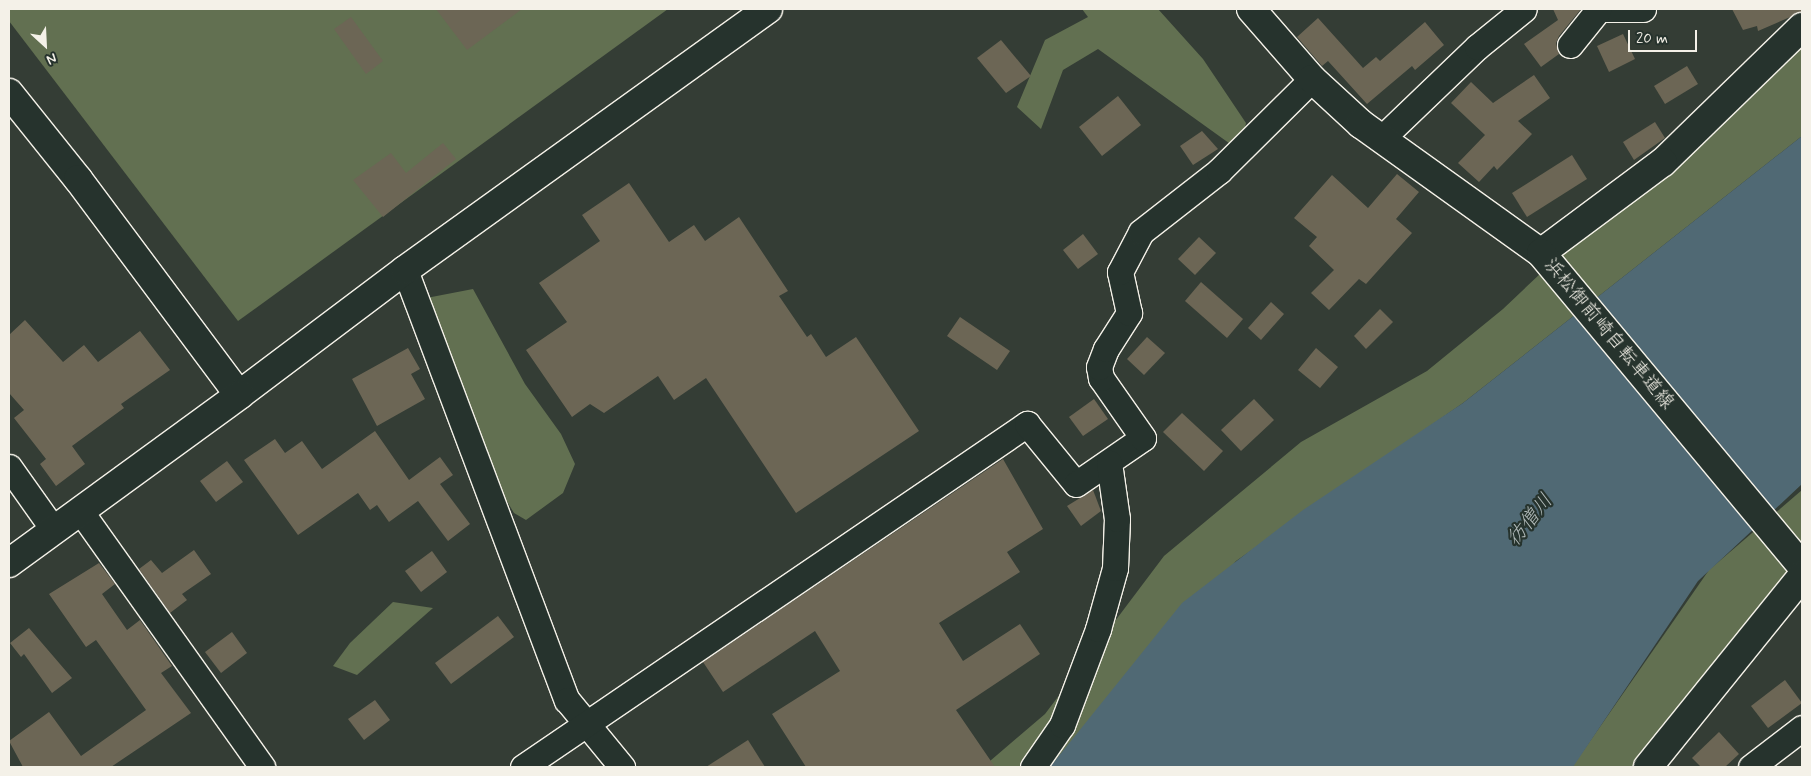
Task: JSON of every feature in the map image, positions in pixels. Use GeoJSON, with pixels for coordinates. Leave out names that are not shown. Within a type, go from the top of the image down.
{"type":"FeatureCollection","features":[{"type":"Feature","properties":{"kind":"street"},"geometry":{"type":"LineString","coordinates":[[9,563],[53,529],[81,512],[405,270],[768,9]]}},
{"type":"Feature","properties":{"kind":"street"},"geometry":{"type":"LineString","coordinates":[[1382,139],[1477,46],[1524,9]]}},
{"type":"Feature","properties":{"kind":"street"},"geometry":{"type":"LineString","coordinates":[[1570,44],[1597,10],[1643,9]]}},
{"type":"Feature","properties":{"kind":"street"},"geometry":{"type":"LineString","coordinates":[[1256,10],[1312,79],[1382,139],[1547,260]]}},
{"type":"Feature","properties":{"kind":"street","name":"浜松御前崎自転車道線"},"geometry":{"type":"LineString","coordinates":[[1802,27],[1663,162],[1547,260],[1802,565]]}},
{"type":"Feature","properties":{"kind":"street"},"geometry":{"type":"LineString","coordinates":[[523,767],[584,722],[1028,424],[1076,484],[1143,438],[1101,378],[1099,367],[1129,313],[1120,272],[1137,240],[1160,213],[1219,172],[1312,79]]}},
{"type":"Feature","properties":{"kind":"street"},"geometry":{"type":"LineString","coordinates":[[9,93],[239,395]]}},
{"type":"Feature","properties":{"kind":"street"},"geometry":{"type":"LineString","coordinates":[[405,270],[567,700],[622,767]]}},
{"type":"Feature","properties":{"kind":"street"},"geometry":{"type":"LineString","coordinates":[[1033,767],[1062,725],[1098,629],[1115,568],[1117,519],[1109,463]]}},
{"type":"Feature","properties":{"kind":"street"},"geometry":{"type":"LineString","coordinates":[[9,467],[53,529]]}},
{"type":"Feature","properties":{"kind":"street"},"geometry":{"type":"LineString","coordinates":[[81,512],[262,767]]}},
{"type":"Feature","properties":{"kind":"street"},"geometry":{"type":"LineString","coordinates":[[1648,767],[1802,576]]}},
{"type":"Feature","properties":{"kind":"street"},"geometry":{"type":"LineString","coordinates":[[1751,767],[1802,728]]}},
{"type":"Feature","properties":{"kind":"green space"},"geometry":{"type":"Polygon","coordinates":[[[9,9],[668,9],[238,321],[9,21],[9,9]]]}},
{"type":"Feature","properties":{"kind":"green space"},"geometry":{"type":"Polygon","coordinates":[[[1082,9],[1158,9],[1203,59],[1246,123],[1240,151],[1098,49],[1063,70],[1041,129],[1017,107],[1045,40],[1088,17],[1082,9]]]}},
{"type":"Feature","properties":{"kind":"green space"},"geometry":{"type":"Polygon","coordinates":[[[1802,26],[1802,136],[1463,403],[1236,561],[1067,767],[983,767],[1045,714],[1164,556],[1301,442],[1427,371],[1503,309],[1802,26]]]}},
{"type":"Feature","properties":{"kind":"green space"},"geometry":{"type":"Polygon","coordinates":[[[473,289],[525,384],[561,434],[575,464],[563,493],[526,520],[514,513],[482,460],[416,300],[473,289]]]}},
{"type":"Feature","properties":{"kind":"green space"},"geometry":{"type":"Polygon","coordinates":[[[1802,490],[1802,589],[1657,767],[1572,767],[1709,570],[1802,490]]]}},
{"type":"Feature","properties":{"kind":"green space"},"geometry":{"type":"Polygon","coordinates":[[[393,602],[433,608],[357,675],[333,666],[350,643],[393,602]]]}},
{"type":"Feature","properties":{"kind":"water","name":"彷僧川"},"geometry":{"type":"Polygon","coordinates":[[[1802,136],[1802,484],[1698,581],[1573,767],[1050,767],[1182,603],[1303,510],[1463,403],[1802,136]]]}},
{"type":"Feature","properties":{"kind":"building"},"geometry":{"type":"Polygon","coordinates":[[[436,9],[522,9],[467,50],[436,9]]]}},
{"type":"Feature","properties":{"kind":"building"},"geometry":{"type":"Polygon","coordinates":[[[1553,9],[1581,9],[1559,36],[1556,43],[1559,54],[1541,67],[1524,44],[1558,20],[1553,9]]]}},
{"type":"Feature","properties":{"kind":"building"},"geometry":{"type":"Polygon","coordinates":[[[1732,9],[1802,9],[1802,12],[1758,31],[1757,26],[1743,30],[1732,9]]]}},
{"type":"Feature","properties":{"kind":"building"},"geometry":{"type":"Polygon","coordinates":[[[351,17],[383,61],[366,74],[334,29],[351,17]]]}},
{"type":"Feature","properties":{"kind":"building"},"geometry":{"type":"Polygon","coordinates":[[[1318,18],[1363,68],[1376,57],[1380,61],[1425,22],[1444,45],[1415,70],[1412,66],[1367,104],[1328,61],[1322,66],[1297,37],[1318,18]]]}},
{"type":"Feature","properties":{"kind":"building"},"geometry":{"type":"Polygon","coordinates":[[[1623,34],[1635,59],[1609,72],[1597,46],[1623,34]]]}},
{"type":"Feature","properties":{"kind":"building"},"geometry":{"type":"Polygon","coordinates":[[[1001,40],[1031,76],[1006,93],[977,58],[1001,40]]]}},
{"type":"Feature","properties":{"kind":"building"},"geometry":{"type":"Polygon","coordinates":[[[1687,66],[1698,84],[1665,104],[1654,86],[1687,66]]]}},
{"type":"Feature","properties":{"kind":"building"},"geometry":{"type":"Polygon","coordinates":[[[1534,75],[1550,98],[1518,121],[1532,134],[1497,170],[1494,166],[1479,182],[1458,163],[1485,135],[1451,103],[1471,82],[1493,103],[1534,75]]]}},
{"type":"Feature","properties":{"kind":"building"},"geometry":{"type":"Polygon","coordinates":[[[1118,96],[1141,125],[1102,156],[1079,127],[1118,96]]]}},
{"type":"Feature","properties":{"kind":"building"},"geometry":{"type":"Polygon","coordinates":[[[1655,122],[1665,138],[1634,160],[1623,142],[1655,122]]]}},
{"type":"Feature","properties":{"kind":"building"},"geometry":{"type":"Polygon","coordinates":[[[1202,131],[1218,149],[1193,165],[1180,146],[1202,131]]]}},
{"type":"Feature","properties":{"kind":"building"},"geometry":{"type":"Polygon","coordinates":[[[443,143],[456,159],[383,217],[353,180],[391,153],[406,173],[443,143]]]}},
{"type":"Feature","properties":{"kind":"building"},"geometry":{"type":"Polygon","coordinates":[[[1572,155],[1587,179],[1527,217],[1512,193],[1572,155]]]}},
{"type":"Feature","properties":{"kind":"building"},"geometry":{"type":"Polygon","coordinates":[[[1397,174],[1419,192],[1396,219],[1412,233],[1366,284],[1359,279],[1329,310],[1311,293],[1334,270],[1309,246],[1317,237],[1294,218],[1332,175],[1368,208],[1397,174]]]}},
{"type":"Feature","properties":{"kind":"building"},"geometry":{"type":"Polygon","coordinates":[[[629,183],[669,242],[694,225],[705,241],[739,217],[788,291],[779,296],[807,337],[811,334],[826,357],[856,337],[919,431],[796,513],[706,378],[674,400],[658,376],[604,413],[590,404],[572,417],[526,350],[567,322],[539,283],[600,241],[582,215],[629,183]]]}},
{"type":"Feature","properties":{"kind":"building"},"geometry":{"type":"Polygon","coordinates":[[[1083,234],[1098,254],[1078,269],[1063,250],[1083,234]]]}},
{"type":"Feature","properties":{"kind":"building"},"geometry":{"type":"Polygon","coordinates":[[[1199,237],[1216,253],[1195,275],[1178,259],[1199,237]]]}},
{"type":"Feature","properties":{"kind":"building"},"geometry":{"type":"Polygon","coordinates":[[[1201,282],[1243,319],[1227,338],[1185,301],[1201,282]]]}},
{"type":"Feature","properties":{"kind":"building"},"geometry":{"type":"Polygon","coordinates":[[[1271,302],[1284,314],[1261,340],[1248,328],[1271,302]]]}},
{"type":"Feature","properties":{"kind":"building"},"geometry":{"type":"Polygon","coordinates":[[[1380,309],[1393,322],[1366,349],[1354,336],[1380,309]]]}},
{"type":"Feature","properties":{"kind":"building"},"geometry":{"type":"Polygon","coordinates":[[[960,317],[1010,351],[997,370],[947,336],[960,317]]]}},
{"type":"Feature","properties":{"kind":"building"},"geometry":{"type":"Polygon","coordinates":[[[25,320],[63,362],[84,345],[98,362],[140,331],[170,370],[121,404],[124,408],[72,446],[85,464],[56,486],[40,464],[46,459],[14,418],[24,410],[9,393],[9,335],[25,320]]]}},
{"type":"Feature","properties":{"kind":"building"},"geometry":{"type":"Polygon","coordinates":[[[1147,337],[1165,353],[1144,375],[1127,359],[1147,337]]]}},
{"type":"Feature","properties":{"kind":"building"},"geometry":{"type":"Polygon","coordinates":[[[408,348],[420,369],[411,374],[425,399],[377,426],[352,379],[408,348]]]}},
{"type":"Feature","properties":{"kind":"building"},"geometry":{"type":"Polygon","coordinates":[[[1316,348],[1338,367],[1320,388],[1298,370],[1316,348]]]}},
{"type":"Feature","properties":{"kind":"building"},"geometry":{"type":"Polygon","coordinates":[[[1094,399],[1108,419],[1083,436],[1069,417],[1094,399]]]}},
{"type":"Feature","properties":{"kind":"building"},"geometry":{"type":"Polygon","coordinates":[[[1254,399],[1274,420],[1241,451],[1221,430],[1254,399]]]}},
{"type":"Feature","properties":{"kind":"building"},"geometry":{"type":"Polygon","coordinates":[[[1182,413],[1223,451],[1204,471],[1163,432],[1182,413]]]}},
{"type":"Feature","properties":{"kind":"building"},"geometry":{"type":"Polygon","coordinates":[[[375,431],[409,480],[440,457],[453,475],[440,484],[470,524],[448,541],[418,501],[389,522],[377,505],[370,510],[358,493],[298,535],[244,460],[275,439],[285,453],[302,441],[322,469],[375,431]]]}},
{"type":"Feature","properties":{"kind":"building"},"geometry":{"type":"Polygon","coordinates":[[[1003,459],[1043,529],[1007,552],[1020,572],[939,623],[963,661],[1020,624],[1040,654],[956,710],[995,767],[806,767],[772,714],[840,671],[815,631],[723,692],[703,662],[1003,459]]]}},
{"type":"Feature","properties":{"kind":"building"},"geometry":{"type":"Polygon","coordinates":[[[227,461],[243,482],[216,502],[200,481],[227,461]]]}},
{"type":"Feature","properties":{"kind":"building"},"geometry":{"type":"Polygon","coordinates":[[[1093,490],[1101,511],[1081,526],[1067,506],[1093,490]]]}},
{"type":"Feature","properties":{"kind":"building"},"geometry":{"type":"Polygon","coordinates":[[[194,550],[211,574],[182,594],[187,600],[170,613],[139,569],[151,560],[162,573],[194,550]]]}},
{"type":"Feature","properties":{"kind":"building"},"geometry":{"type":"Polygon","coordinates":[[[432,551],[447,572],[421,592],[405,571],[432,551]]]}},
{"type":"Feature","properties":{"kind":"building"},"geometry":{"type":"Polygon","coordinates":[[[99,563],[115,584],[102,594],[127,630],[140,620],[172,666],[161,673],[191,713],[111,767],[23,767],[9,741],[49,712],[81,756],[146,710],[96,640],[86,647],[49,594],[99,563]]]}},
{"type":"Feature","properties":{"kind":"building"},"geometry":{"type":"Polygon","coordinates":[[[498,616],[514,637],[451,684],[435,663],[498,616]]]}},
{"type":"Feature","properties":{"kind":"building"},"geometry":{"type":"Polygon","coordinates":[[[29,628],[72,678],[52,693],[24,654],[21,657],[10,643],[29,628]]]}},
{"type":"Feature","properties":{"kind":"building"},"geometry":{"type":"Polygon","coordinates":[[[232,632],[247,653],[221,673],[205,652],[232,632]]]}},
{"type":"Feature","properties":{"kind":"building"},"geometry":{"type":"Polygon","coordinates":[[[1785,680],[1802,703],[1768,728],[1751,706],[1785,680]]]}},
{"type":"Feature","properties":{"kind":"building"},"geometry":{"type":"Polygon","coordinates":[[[375,700],[390,720],[364,740],[348,719],[375,700]]]}},
{"type":"Feature","properties":{"kind":"building"},"geometry":{"type":"Polygon","coordinates":[[[1719,732],[1739,754],[1725,767],[1701,767],[1692,758],[1719,732]]]}},
{"type":"Feature","properties":{"kind":"building"},"geometry":{"type":"Polygon","coordinates":[[[748,740],[765,767],[706,767],[748,740]]]}}]}
